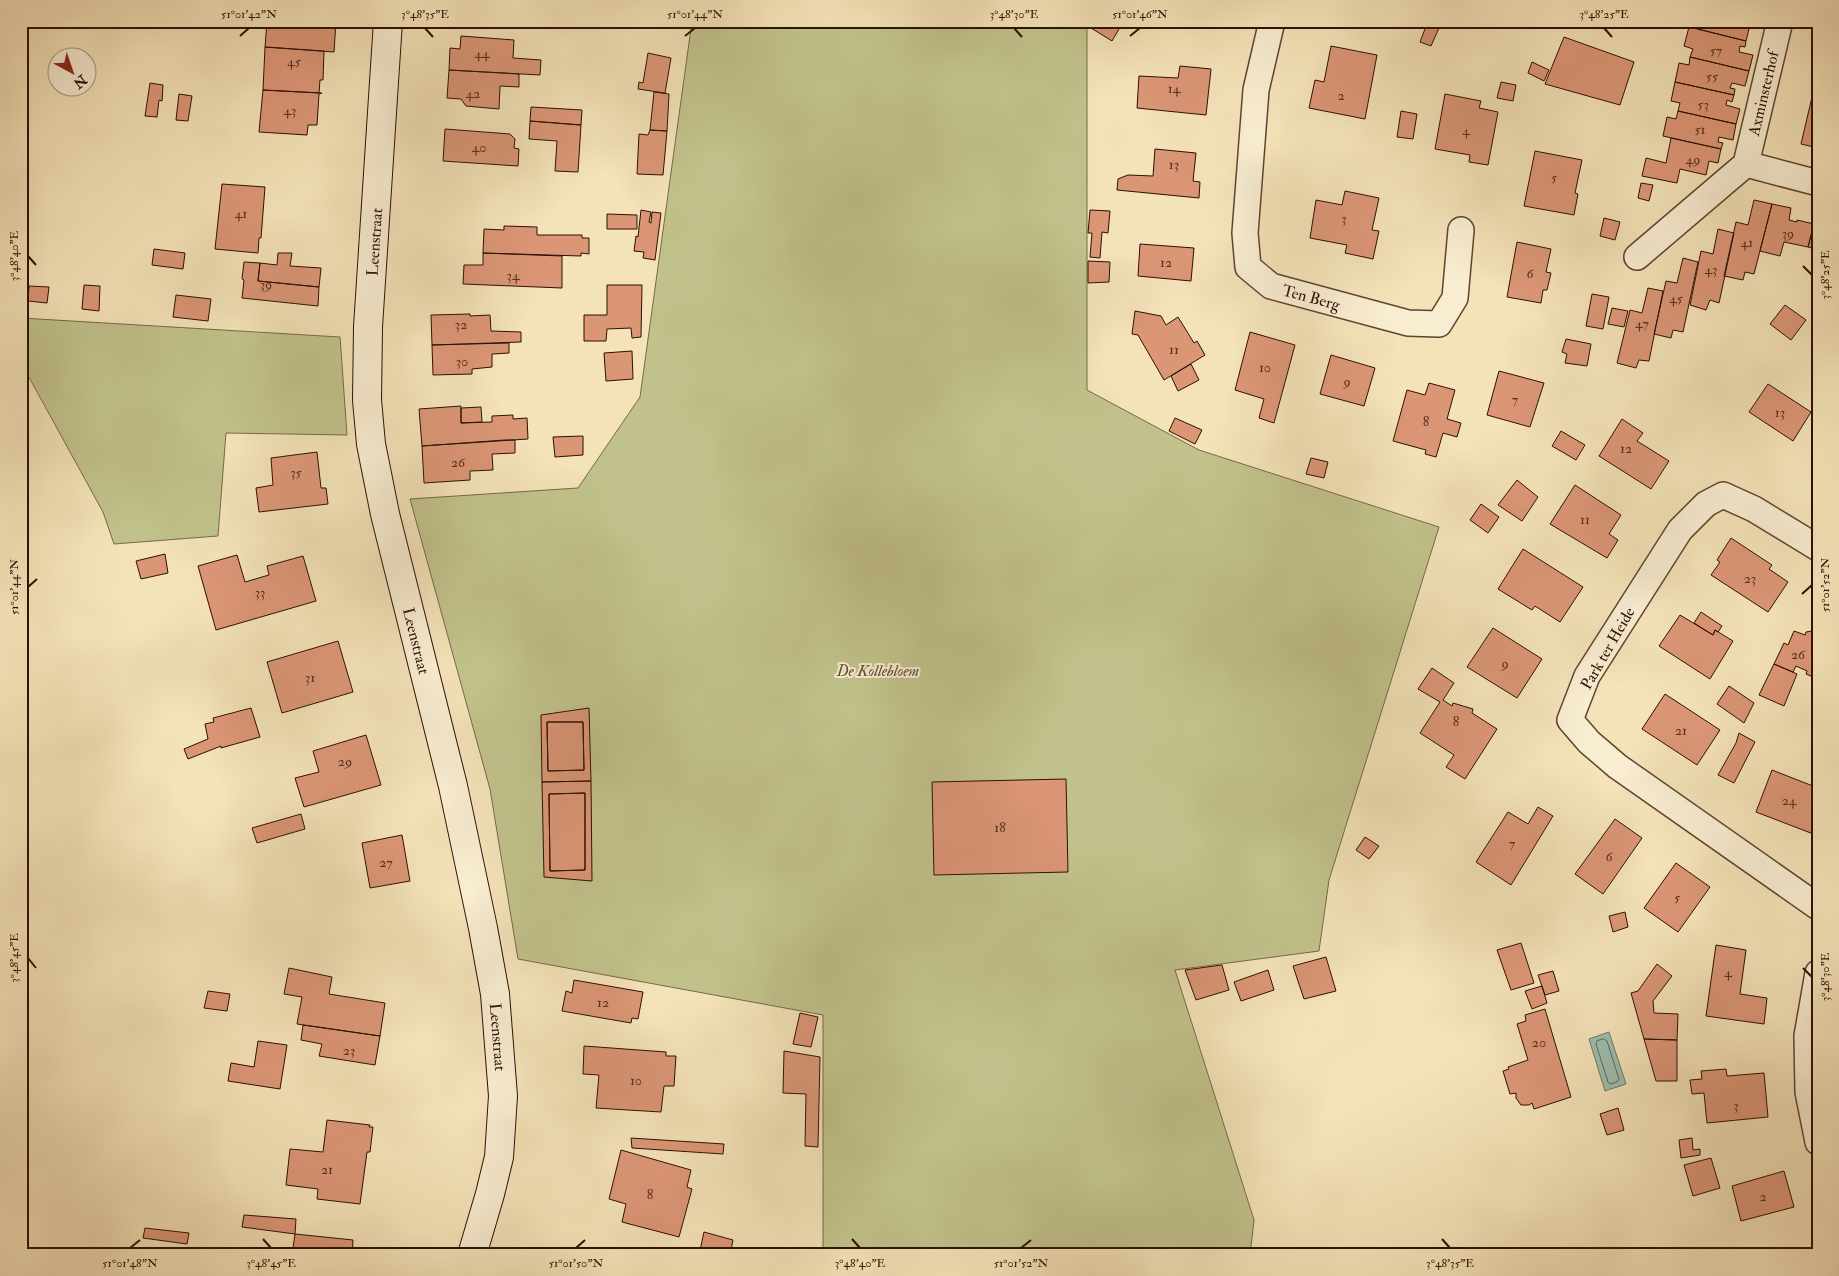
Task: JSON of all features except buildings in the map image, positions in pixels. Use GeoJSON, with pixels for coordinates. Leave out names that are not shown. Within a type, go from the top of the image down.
{"type":"FeatureCollection","features":[{"type":"Feature","properties":{"kind":"street","name":"Leenstraat"},"geometry":{"type":"LineString","coordinates":[[388,21],[368,327],[367,400],[371,444],[385,514],[454,786],[495,994],[503,1096],[499,1157],[472,1255]]}},
{"type":"Feature","properties":{"kind":"street","name":"Ten Berg"},"geometry":{"type":"LineString","coordinates":[[1272,21],[1256,90],[1245,233],[1248,267],[1271,286],[1408,323],[1439,324],[1455,298],[1461,230]]}},
{"type":"Feature","properties":{"kind":"street","name":"Axminsterhof"},"geometry":{"type":"LineString","coordinates":[[1746,164],[1780,21]]}},
{"type":"Feature","properties":{"kind":"street"},"geometry":{"type":"LineString","coordinates":[[1637,257],[1746,164],[1818,183]]}},
{"type":"Feature","properties":{"kind":"street","name":"Park ter Heide"},"geometry":{"type":"LineString","coordinates":[[1818,548],[1754,509],[1723,495],[1706,504],[1680,530],[1641,590],[1588,676],[1570,720],[1589,742],[1617,766],[1818,907]]}},
{"type":"Feature","properties":{"kind":"street"},"geometry":{"type":"LineString","coordinates":[[1818,973],[1807,1036],[1808,1092],[1818,1142]]}},
{"type":"Feature","properties":{"kind":"green space","name":"De Kollebloem"},"geometry":{"type":"Polygon","coordinates":[[[692,21],[1087,21],[1087,390],[1199,450],[1439,527],[1329,880],[1319,951],[1175,970],[1254,1220],[1250,1255],[823,1255],[823,1015],[518,959],[490,789],[410,499],[578,488],[640,397],[692,21]]]}},
{"type":"Feature","properties":{"kind":"green space"},"geometry":{"type":"Polygon","coordinates":[[[21,318],[340,337],[347,435],[226,433],[218,536],[114,544],[103,512],[25,370],[21,366],[21,318]]]}},
{"type":"Feature","properties":{"kind":"water"},"geometry":{"type":"Polygon","coordinates":[[[1609,1032],[1626,1084],[1605,1091],[1589,1039],[1609,1032]]]}}]}
